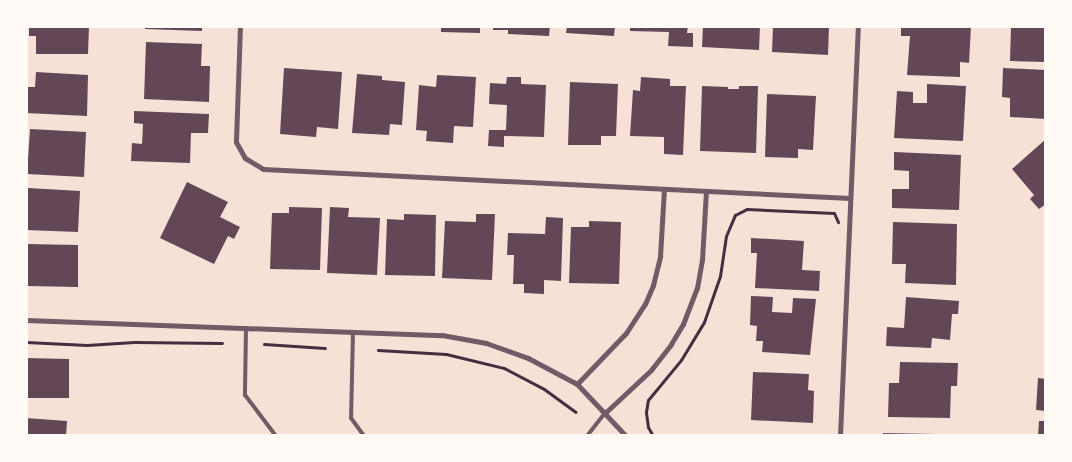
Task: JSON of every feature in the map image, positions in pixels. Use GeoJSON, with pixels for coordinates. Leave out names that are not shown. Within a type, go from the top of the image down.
{"type":"FeatureCollection","features":[{"type":"Feature","properties":{"kind":"street"},"geometry":{"type":"LineString","coordinates":[[240,26],[235,132],[237,146],[245,158],[258,168],[272,171],[850,198]]}},
{"type":"Feature","properties":{"kind":"street"},"geometry":{"type":"LineString","coordinates":[[840,436],[858,26]]}},
{"type":"Feature","properties":{"kind":"street"},"geometry":{"type":"LineString","coordinates":[[577,384],[626,333],[645,304],[653,285],[660,256],[664,189]]}},
{"type":"Feature","properties":{"kind":"street"},"geometry":{"type":"LineString","coordinates":[[606,412],[651,370],[671,344],[683,324],[692,304],[701,269],[706,191]]}},
{"type":"Feature","properties":{"kind":"street"},"geometry":{"type":"LineString","coordinates":[[26,320],[442,336],[486,343],[528,358],[577,384],[606,412],[626,436]]}},
{"type":"Feature","properties":{"kind":"lane"},"geometry":{"type":"LineString","coordinates":[[246,328],[245,395],[276,436]]}},
{"type":"Feature","properties":{"kind":"lane"},"geometry":{"type":"LineString","coordinates":[[353,332],[351,418],[364,436]]}},
{"type":"Feature","properties":{"kind":"lane"},"geometry":{"type":"LineString","coordinates":[[587,436],[606,412]]}},
{"type":"Feature","properties":{"kind":"path"},"geometry":{"type":"LineString","coordinates":[[653,436],[648,427],[646,412],[648,400],[681,360],[704,322],[720,276],[726,236],[735,214],[748,209],[834,213],[838,220],[838,229]]}},
{"type":"Feature","properties":{"kind":"path"},"geometry":{"type":"LineString","coordinates":[[26,342],[87,345],[134,342],[222,343]]}},
{"type":"Feature","properties":{"kind":"path"},"geometry":{"type":"LineString","coordinates":[[264,344],[325,348]]}},
{"type":"Feature","properties":{"kind":"path"},"geometry":{"type":"LineString","coordinates":[[378,350],[446,354],[504,368],[544,389],[576,412]]}},
{"type":"Feature","properties":{"kind":"building"},"geometry":{"type":"Polygon","coordinates":[[[29,26],[89,26],[88,54],[36,54],[36,36],[29,36],[29,26]]]}},
{"type":"Feature","properties":{"kind":"building"},"geometry":{"type":"Polygon","coordinates":[[[145,26],[202,26],[202,31],[145,29],[145,26]]]}},
{"type":"Feature","properties":{"kind":"building"},"geometry":{"type":"Polygon","coordinates":[[[441,26],[480,26],[480,33],[441,32],[441,26]]]}},
{"type":"Feature","properties":{"kind":"building"},"geometry":{"type":"Polygon","coordinates":[[[493,26],[550,26],[549,36],[508,34],[508,30],[493,30],[493,26]]]}},
{"type":"Feature","properties":{"kind":"building"},"geometry":{"type":"Polygon","coordinates":[[[567,26],[615,26],[614,36],[566,33],[567,26]]]}},
{"type":"Feature","properties":{"kind":"building"},"geometry":{"type":"Polygon","coordinates":[[[630,26],[688,26],[687,33],[693,33],[693,47],[668,46],[669,32],[630,31],[630,26]]]}},
{"type":"Feature","properties":{"kind":"building"},"geometry":{"type":"Polygon","coordinates":[[[703,26],[760,26],[759,50],[702,47],[703,26]]]}},
{"type":"Feature","properties":{"kind":"building"},"geometry":{"type":"Polygon","coordinates":[[[773,26],[829,26],[828,55],[772,52],[773,26]]]}},
{"type":"Feature","properties":{"kind":"building"},"geometry":{"type":"Polygon","coordinates":[[[901,26],[971,26],[969,63],[960,62],[960,77],[907,75],[910,36],[901,36],[901,26]]]}},
{"type":"Feature","properties":{"kind":"building"},"geometry":{"type":"Polygon","coordinates":[[[1011,26],[1046,26],[1046,62],[1010,61],[1011,26]]]}},
{"type":"Feature","properties":{"kind":"building"},"geometry":{"type":"Polygon","coordinates":[[[146,42],[202,44],[201,66],[210,66],[209,102],[144,99],[146,42]]]}},
{"type":"Feature","properties":{"kind":"building"},"geometry":{"type":"Polygon","coordinates":[[[284,68],[342,72],[338,129],[317,127],[316,137],[280,134],[284,68]]]}},
{"type":"Feature","properties":{"kind":"building"},"geometry":{"type":"Polygon","coordinates":[[[1003,68],[1046,70],[1046,119],[1010,117],[1010,98],[1002,97],[1003,68]]]}},
{"type":"Feature","properties":{"kind":"building"},"geometry":{"type":"Polygon","coordinates":[[[36,72],[88,75],[87,116],[26,113],[28,87],[35,87],[36,72]]]}},
{"type":"Feature","properties":{"kind":"building"},"geometry":{"type":"Polygon","coordinates":[[[357,74],[382,76],[382,80],[405,82],[402,125],[390,124],[389,135],[352,133],[357,74]]]}},
{"type":"Feature","properties":{"kind":"building"},"geometry":{"type":"Polygon","coordinates":[[[437,75],[476,77],[473,127],[454,126],[453,143],[426,141],[427,131],[416,130],[419,85],[436,87],[437,75]]]}},
{"type":"Feature","properties":{"kind":"building"},"geometry":{"type":"Polygon","coordinates":[[[507,77],[521,77],[521,84],[546,85],[544,137],[504,136],[504,147],[488,146],[489,130],[506,130],[507,105],[489,104],[490,83],[506,84],[507,77]]]}},
{"type":"Feature","properties":{"kind":"building"},"geometry":{"type":"Polygon","coordinates":[[[641,77],[670,79],[670,86],[686,86],[683,155],[664,154],[664,137],[630,136],[633,90],[640,91],[641,77]]]}},
{"type":"Feature","properties":{"kind":"building"},"geometry":{"type":"Polygon","coordinates":[[[570,82],[618,84],[616,136],[601,136],[601,145],[568,145],[570,82]]]}},
{"type":"Feature","properties":{"kind":"building"},"geometry":{"type":"Polygon","coordinates":[[[927,84],[966,86],[963,141],[894,138],[897,91],[913,92],[913,103],[927,103],[927,84]]]}},
{"type":"Feature","properties":{"kind":"building"},"geometry":{"type":"Polygon","coordinates":[[[702,86],[739,89],[739,86],[758,86],[756,153],[700,151],[702,86]]]}},
{"type":"Feature","properties":{"kind":"building"},"geometry":{"type":"Polygon","coordinates":[[[767,94],[816,96],[813,150],[798,149],[798,158],[765,157],[767,94]]]}},
{"type":"Feature","properties":{"kind":"building"},"geometry":{"type":"Polygon","coordinates":[[[134,111],[209,114],[208,133],[191,133],[190,163],[131,161],[132,143],[142,144],[143,124],[134,123],[134,111]]]}},
{"type":"Feature","properties":{"kind":"building"},"geometry":{"type":"Polygon","coordinates":[[[30,129],[86,132],[84,177],[27,174],[30,129]]]}},
{"type":"Feature","properties":{"kind":"building"},"geometry":{"type":"Polygon","coordinates":[[[1046,139],[1046,204],[1039,209],[1030,199],[1034,195],[1012,169],[1046,139]]]}},
{"type":"Feature","properties":{"kind":"building"},"geometry":{"type":"Polygon","coordinates":[[[894,152],[961,155],[959,210],[892,208],[892,189],[909,189],[909,171],[894,170],[894,152]]]}},
{"type":"Feature","properties":{"kind":"building"},"geometry":{"type":"Polygon","coordinates":[[[187,182],[228,202],[220,217],[240,227],[234,239],[228,236],[214,264],[160,238],[187,182]]]}},
{"type":"Feature","properties":{"kind":"building"},"geometry":{"type":"Polygon","coordinates":[[[28,188],[80,191],[78,232],[26,230],[28,188]]]}},
{"type":"Feature","properties":{"kind":"building"},"geometry":{"type":"Polygon","coordinates":[[[289,207],[322,208],[320,270],[270,269],[272,213],[289,213],[289,207]]]}},
{"type":"Feature","properties":{"kind":"building"},"geometry":{"type":"Polygon","coordinates":[[[330,207],[349,208],[348,217],[380,218],[377,275],[327,273],[330,207]]]}},
{"type":"Feature","properties":{"kind":"building"},"geometry":{"type":"Polygon","coordinates":[[[404,214],[436,215],[435,276],[385,275],[387,219],[404,220],[404,214]]]}},
{"type":"Feature","properties":{"kind":"building"},"geometry":{"type":"Polygon","coordinates":[[[476,214],[495,214],[492,280],[442,278],[445,221],[476,222],[476,214]]]}},
{"type":"Feature","properties":{"kind":"building"},"geometry":{"type":"Polygon","coordinates":[[[546,217],[563,218],[561,281],[544,280],[544,294],[524,293],[524,284],[513,284],[514,255],[507,255],[508,233],[545,234],[546,217]]]}},
{"type":"Feature","properties":{"kind":"building"},"geometry":{"type":"Polygon","coordinates":[[[589,221],[621,222],[619,284],[569,283],[571,227],[589,227],[589,221]]]}},
{"type":"Feature","properties":{"kind":"building"},"geometry":{"type":"Polygon","coordinates":[[[893,222],[957,224],[956,285],[905,283],[906,264],[892,264],[893,222]]]}},
{"type":"Feature","properties":{"kind":"building"},"geometry":{"type":"Polygon","coordinates":[[[751,238],[804,241],[802,270],[820,271],[819,291],[755,288],[757,253],[751,253],[751,238]]]}},
{"type":"Feature","properties":{"kind":"building"},"geometry":{"type":"Polygon","coordinates":[[[26,244],[78,245],[78,287],[26,286],[26,244]]]}},
{"type":"Feature","properties":{"kind":"building"},"geometry":{"type":"Polygon","coordinates":[[[751,296],[773,297],[772,312],[792,313],[793,298],[816,299],[810,355],[762,352],[763,341],[756,341],[757,326],[750,325],[751,296]]]}},
{"type":"Feature","properties":{"kind":"building"},"geometry":{"type":"Polygon","coordinates":[[[906,297],[959,301],[958,314],[952,314],[950,340],[932,338],[931,348],[886,346],[887,327],[904,328],[906,297]]]}},
{"type":"Feature","properties":{"kind":"building"},"geometry":{"type":"Polygon","coordinates":[[[26,358],[69,359],[69,398],[26,398],[26,358]]]}},
{"type":"Feature","properties":{"kind":"building"},"geometry":{"type":"Polygon","coordinates":[[[900,362],[958,363],[957,386],[951,386],[950,418],[888,417],[889,383],[899,383],[900,362]]]}},
{"type":"Feature","properties":{"kind":"building"},"geometry":{"type":"Polygon","coordinates":[[[753,372],[809,374],[808,390],[814,391],[813,423],[751,420],[753,372]]]}},
{"type":"Feature","properties":{"kind":"building"},"geometry":{"type":"Polygon","coordinates":[[[1038,378],[1046,379],[1046,411],[1036,410],[1038,378]]]}},
{"type":"Feature","properties":{"kind":"building"},"geometry":{"type":"Polygon","coordinates":[[[26,418],[67,421],[66,436],[26,436],[26,418]]]}},
{"type":"Feature","properties":{"kind":"building"},"geometry":{"type":"Polygon","coordinates":[[[1039,421],[1046,421],[1046,436],[1038,436],[1039,421]]]}},
{"type":"Feature","properties":{"kind":"building"},"geometry":{"type":"Polygon","coordinates":[[[883,433],[936,434],[936,436],[883,436],[883,433]]]}}]}
